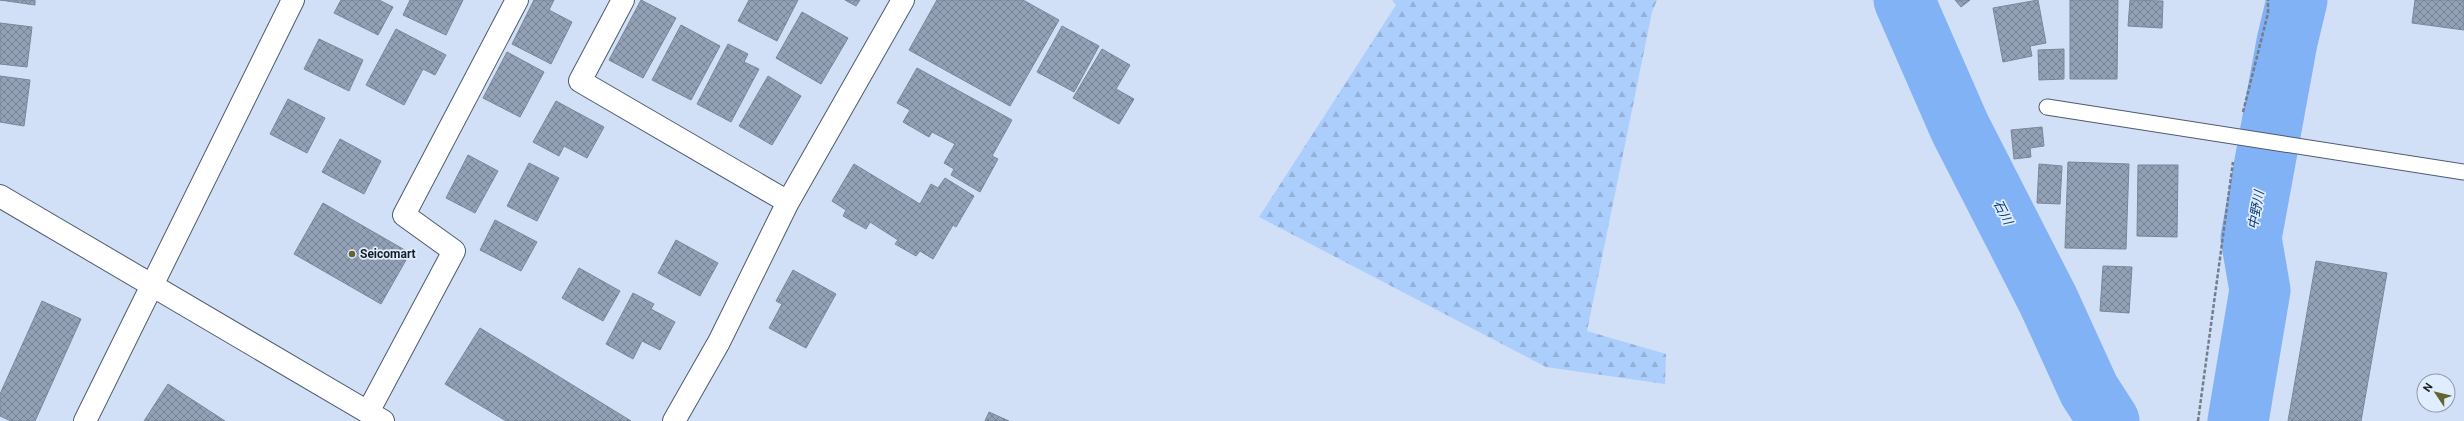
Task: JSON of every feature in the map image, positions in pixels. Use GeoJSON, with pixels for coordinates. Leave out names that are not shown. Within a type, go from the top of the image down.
{"type":"FeatureCollection","features":[{"type":"Feature","properties":{"kind":"street"},"geometry":{"type":"LineString","coordinates":[[85,421],[293,0]]}},
{"type":"Feature","properties":{"kind":"street"},"geometry":{"type":"LineString","coordinates":[[0,196],[376,416],[454,251],[404,215],[517,0]]}},
{"type":"Feature","properties":{"kind":"street"},"geometry":{"type":"LineString","coordinates":[[623,0],[580,81],[788,202]]}},
{"type":"Feature","properties":{"kind":"street"},"geometry":{"type":"LineString","coordinates":[[674,421],[719,342],[788,202],[903,0]]}},
{"type":"Feature","properties":{"kind":"lane"},"geometry":{"type":"LineString","coordinates":[[2047,107],[2254,140],[2312,147],[2464,172]]}},
{"type":"Feature","properties":{"kind":"path"},"geometry":{"type":"LineString","coordinates":[[2198,421],[2237,137],[2268,13],[2268,0]]}},
{"type":"Feature","properties":{"kind":"green space"},"geometry":{"type":"Polygon","coordinates":[[[1392,0],[1657,0],[1652,12],[1587,331],[1666,354],[1665,384],[1546,367],[1259,217],[1396,5],[1392,0]]]}},
{"type":"Feature","properties":{"kind":"building"},"geometry":{"type":"Polygon","coordinates":[[[0,0],[35,0],[35,5],[0,0]]]}},
{"type":"Feature","properties":{"kind":"building"},"geometry":{"type":"Polygon","coordinates":[[[341,0],[379,0],[393,7],[378,35],[334,13],[341,0]]]}},
{"type":"Feature","properties":{"kind":"building"},"geometry":{"type":"Polygon","coordinates":[[[410,0],[463,0],[446,35],[403,15],[410,0]]]}},
{"type":"Feature","properties":{"kind":"building"},"geometry":{"type":"Polygon","coordinates":[[[534,0],[554,0],[549,10],[572,22],[551,64],[512,44],[534,0]]]}},
{"type":"Feature","properties":{"kind":"building"},"geometry":{"type":"Polygon","coordinates":[[[641,0],[676,18],[643,78],[609,60],[641,0]]]}},
{"type":"Feature","properties":{"kind":"building"},"geometry":{"type":"Polygon","coordinates":[[[749,0],[798,0],[777,41],[738,21],[749,0]]]}},
{"type":"Feature","properties":{"kind":"building"},"geometry":{"type":"Polygon","coordinates":[[[845,0],[860,0],[856,6],[845,0]]]}},
{"type":"Feature","properties":{"kind":"building"},"geometry":{"type":"Polygon","coordinates":[[[937,0],[1023,0],[1059,20],[1010,106],[909,50],[937,0]]]}},
{"type":"Feature","properties":{"kind":"building"},"geometry":{"type":"Polygon","coordinates":[[[1955,0],[1970,0],[1961,7],[1955,0]]]}},
{"type":"Feature","properties":{"kind":"building"},"geometry":{"type":"Polygon","coordinates":[[[2038,0],[2046,43],[2030,46],[2032,56],[2003,62],[1993,8],[2038,0]]]}},
{"type":"Feature","properties":{"kind":"building"},"geometry":{"type":"Polygon","coordinates":[[[2070,0],[2118,0],[2117,79],[2070,79],[2070,0]]]}},
{"type":"Feature","properties":{"kind":"building"},"geometry":{"type":"Polygon","coordinates":[[[2130,0],[2163,1],[2162,28],[2128,26],[2130,0]]]}},
{"type":"Feature","properties":{"kind":"building"},"geometry":{"type":"Polygon","coordinates":[[[2415,0],[2464,0],[2464,30],[2412,23],[2415,0]]]}},
{"type":"Feature","properties":{"kind":"building"},"geometry":{"type":"Polygon","coordinates":[[[802,12],[848,38],[821,84],[776,58],[802,12]]]}},
{"type":"Feature","properties":{"kind":"building"},"geometry":{"type":"Polygon","coordinates":[[[0,23],[32,27],[27,67],[0,64],[0,23]]]}},
{"type":"Feature","properties":{"kind":"building"},"geometry":{"type":"Polygon","coordinates":[[[681,25],[720,46],[691,100],[652,80],[681,25]]]}},
{"type":"Feature","properties":{"kind":"building"},"geometry":{"type":"Polygon","coordinates":[[[1062,26],[1099,46],[1074,92],[1037,72],[1062,26]]]}},
{"type":"Feature","properties":{"kind":"building"},"geometry":{"type":"Polygon","coordinates":[[[396,29],[446,55],[435,75],[423,69],[404,105],[366,85],[396,29]]]}},
{"type":"Feature","properties":{"kind":"building"},"geometry":{"type":"Polygon","coordinates":[[[319,39],[363,60],[349,91],[304,69],[319,39]]]}},
{"type":"Feature","properties":{"kind":"building"},"geometry":{"type":"Polygon","coordinates":[[[728,44],[748,54],[744,62],[759,69],[731,122],[697,104],[728,44]]]}},
{"type":"Feature","properties":{"kind":"building"},"geometry":{"type":"Polygon","coordinates":[[[1102,49],[1130,65],[1116,89],[1134,99],[1119,124],[1073,98],[1102,49]]]}},
{"type":"Feature","properties":{"kind":"building"},"geometry":{"type":"Polygon","coordinates":[[[2064,49],[2064,79],[2039,80],[2038,50],[2064,49]]]}},
{"type":"Feature","properties":{"kind":"building"},"geometry":{"type":"Polygon","coordinates":[[[507,52],[544,72],[520,117],[483,98],[507,52]]]}},
{"type":"Feature","properties":{"kind":"building"},"geometry":{"type":"Polygon","coordinates":[[[917,68],[1012,120],[992,156],[998,159],[980,192],[951,175],[954,169],[944,163],[955,144],[932,132],[929,137],[903,122],[910,110],[897,103],[917,68]]]}},
{"type":"Feature","properties":{"kind":"building"},"geometry":{"type":"Polygon","coordinates":[[[0,76],[30,80],[24,126],[0,122],[0,76]]]}},
{"type":"Feature","properties":{"kind":"building"},"geometry":{"type":"Polygon","coordinates":[[[768,76],[801,96],[772,145],[739,126],[768,76]]]}},
{"type":"Feature","properties":{"kind":"building"},"geometry":{"type":"Polygon","coordinates":[[[288,99],[325,118],[307,153],[270,134],[288,99]]]}},
{"type":"Feature","properties":{"kind":"building"},"geometry":{"type":"Polygon","coordinates":[[[556,101],[604,127],[587,158],[564,146],[559,156],[533,142],[556,101]]]}},
{"type":"Feature","properties":{"kind":"building"},"geometry":{"type":"Polygon","coordinates":[[[2042,127],[2044,146],[2030,148],[2031,157],[2014,159],[2011,130],[2042,127]]]}},
{"type":"Feature","properties":{"kind":"building"},"geometry":{"type":"Polygon","coordinates":[[[340,139],[381,161],[364,194],[322,172],[340,139]]]}},
{"type":"Feature","properties":{"kind":"building"},"geometry":{"type":"Polygon","coordinates":[[[468,155],[498,171],[475,213],[446,198],[468,155]]]}},
{"type":"Feature","properties":{"kind":"building"},"geometry":{"type":"Polygon","coordinates":[[[2068,162],[2129,164],[2126,249],[2065,248],[2068,162]]]}},
{"type":"Feature","properties":{"kind":"building"},"geometry":{"type":"Polygon","coordinates":[[[529,163],[559,178],[537,221],[507,206],[529,163]]]}},
{"type":"Feature","properties":{"kind":"building"},"geometry":{"type":"Polygon","coordinates":[[[854,164],[920,204],[931,184],[938,188],[945,178],[974,196],[956,227],[953,225],[933,259],[920,251],[916,256],[895,244],[898,240],[870,222],[866,229],[843,216],[846,210],[832,201],[854,164]]]}},
{"type":"Feature","properties":{"kind":"building"},"geometry":{"type":"Polygon","coordinates":[[[2039,164],[2062,166],[2060,204],[2037,203],[2039,164]]]}},
{"type":"Feature","properties":{"kind":"building"},"geometry":{"type":"Polygon","coordinates":[[[2138,165],[2178,165],[2177,237],[2137,236],[2138,165]]]}},
{"type":"Feature","properties":{"kind":"building","name":"Seicomart"},"geometry":{"type":"Polygon","coordinates":[[[323,203],[410,253],[381,304],[294,254],[323,203]]]}},
{"type":"Feature","properties":{"kind":"building"},"geometry":{"type":"Polygon","coordinates":[[[495,220],[537,242],[521,271],[480,250],[495,220]]]}},
{"type":"Feature","properties":{"kind":"building"},"geometry":{"type":"Polygon","coordinates":[[[676,240],[718,263],[700,296],[658,273],[676,240]]]}},
{"type":"Feature","properties":{"kind":"building"},"geometry":{"type":"Polygon","coordinates":[[[2316,261],[2387,273],[2361,421],[2288,421],[2316,261]]]}},
{"type":"Feature","properties":{"kind":"building"},"geometry":{"type":"Polygon","coordinates":[[[2103,266],[2132,267],[2129,313],[2100,311],[2103,266]]]}},
{"type":"Feature","properties":{"kind":"building"},"geometry":{"type":"Polygon","coordinates":[[[579,268],[620,291],[603,321],[562,298],[579,268]]]}},
{"type":"Feature","properties":{"kind":"building"},"geometry":{"type":"Polygon","coordinates":[[[793,270],[836,294],[806,348],[769,328],[782,304],[776,301],[793,270]]]}},
{"type":"Feature","properties":{"kind":"building"},"geometry":{"type":"Polygon","coordinates":[[[633,293],[654,304],[651,309],[675,322],[660,350],[642,341],[633,359],[606,344],[633,293]]]}},
{"type":"Feature","properties":{"kind":"building"},"geometry":{"type":"Polygon","coordinates":[[[42,301],[81,319],[35,421],[11,421],[0,416],[0,394],[42,301]]]}},
{"type":"Feature","properties":{"kind":"building"},"geometry":{"type":"Polygon","coordinates":[[[480,328],[631,421],[506,421],[445,384],[480,328]]]}},
{"type":"Feature","properties":{"kind":"building"},"geometry":{"type":"Polygon","coordinates":[[[168,384],[225,421],[144,421],[168,384]]]}},
{"type":"Feature","properties":{"kind":"building"},"geometry":{"type":"Polygon","coordinates":[[[989,412],[1009,421],[985,421],[989,412]]]}},
{"type":"Feature","properties":{"kind":"waterway","name":"石川"},"geometry":{"type":"LineString","coordinates":[[1904,0],[1960,128],[2048,300],[2089,390],[2109,421]]}},
{"type":"Feature","properties":{"kind":"waterway","name":"中野川"},"geometry":{"type":"LineString","coordinates":[[2238,421],[2260,290],[2251,238],[2287,42],[2297,0]]}},
{"type":"Feature","properties":{"kind":"place","name":"Seicomart"},"geometry":{"type":"Point","coordinates":[352,254]}}]}
